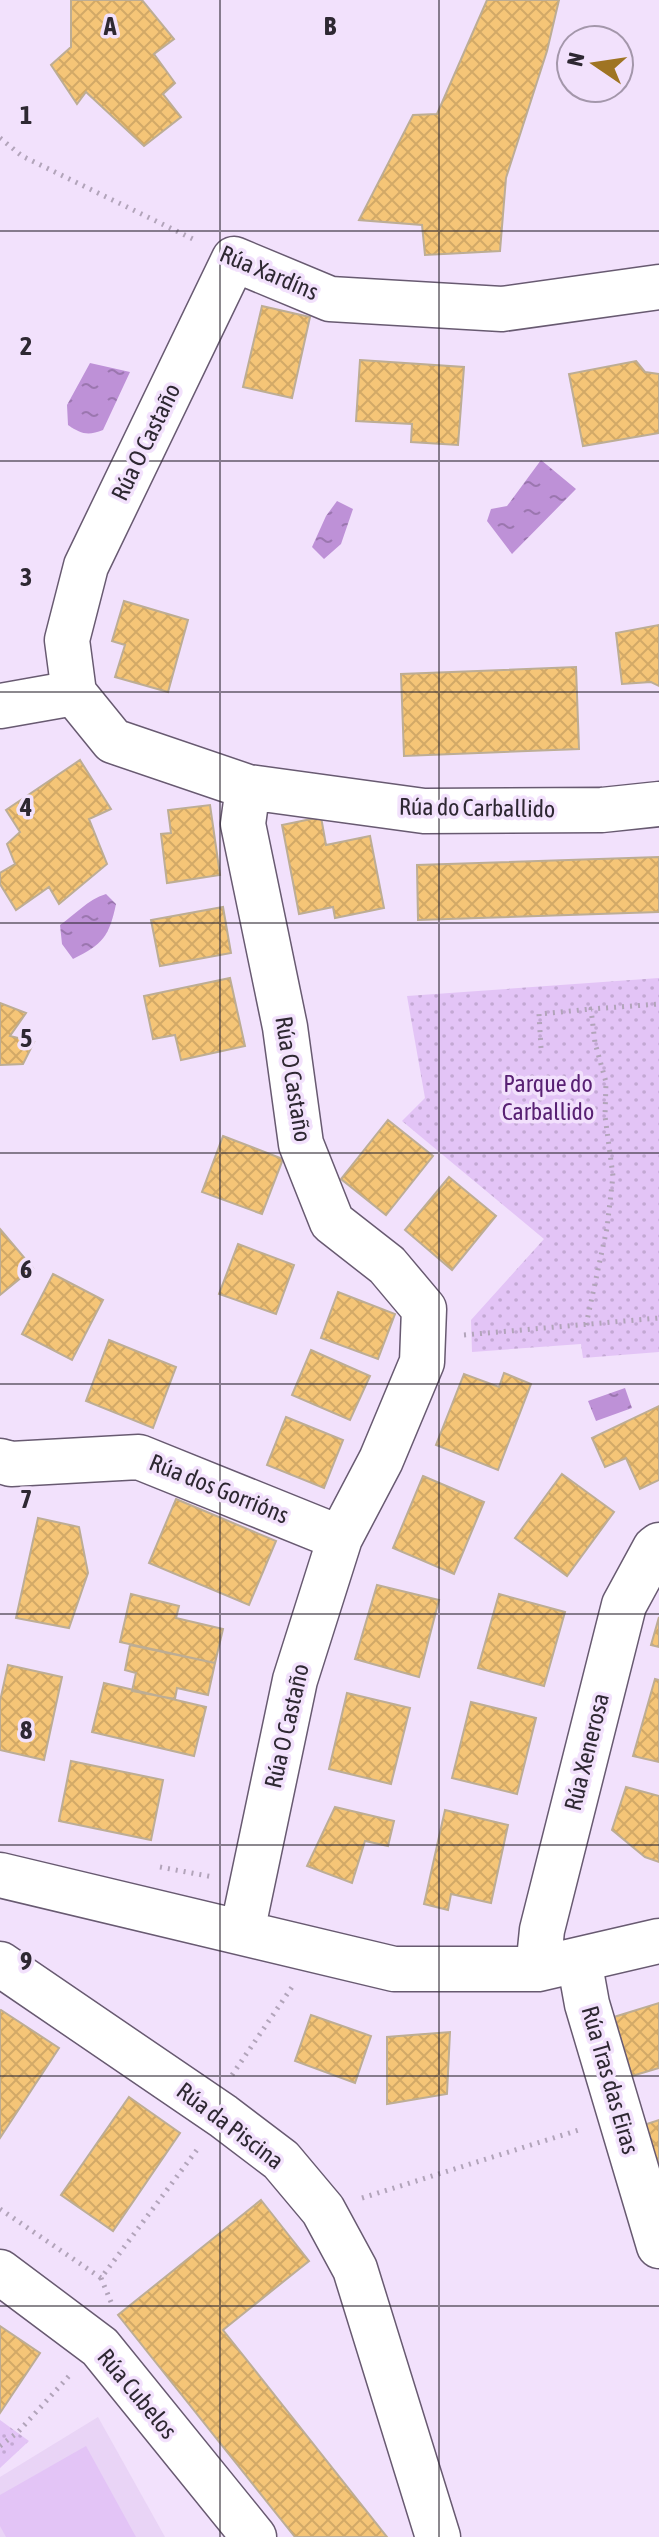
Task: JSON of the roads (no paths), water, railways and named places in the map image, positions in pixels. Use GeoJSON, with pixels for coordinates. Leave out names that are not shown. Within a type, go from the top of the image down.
{"type":"FeatureCollection","features":[{"type":"Feature","properties":{"kind":"street","name":"Rúa Xardíns"},"geometry":{"type":"LineString","coordinates":[[234,259],[330,299],[502,309],[659,287]]}},
{"type":"Feature","properties":{"kind":"street","name":"Rúa O Castaño"},"geometry":{"type":"LineString","coordinates":[[74,693],[67,640],[86,566],[234,259]]}},
{"type":"Feature","properties":{"kind":"street"},"geometry":{"type":"LineString","coordinates":[[0,706],[74,693],[113,741],[248,787]]}},
{"type":"Feature","properties":{"kind":"street","name":"Rúa O Castaño"},"geometry":{"type":"LineString","coordinates":[[242,1932],[295,1680],[340,1538],[381,1460],[422,1362],[424,1309],[387,1265],[332,1222],[301,1144],[285,1027],[243,824],[248,787]]}},
{"type":"Feature","properties":{"kind":"street","name":"Rúa do Carballido"},"geometry":{"type":"LineString","coordinates":[[248,787],[424,811],[602,810],[659,804]]}},
{"type":"Feature","properties":{"kind":"street","name":"Rúa dos Gorrións"},"geometry":{"type":"LineString","coordinates":[[0,1461],[11,1464],[139,1457],[340,1538]]}},
{"type":"Feature","properties":{"kind":"street","name":"Rúa Xenerosa"},"geometry":{"type":"LineString","coordinates":[[558,1964],[542,1930],[624,1605],[659,1545]]}},
{"type":"Feature","properties":{"kind":"street"},"geometry":{"type":"LineString","coordinates":[[0,1875],[394,1969],[558,1964],[659,1941]]}},
{"type":"Feature","properties":{"kind":"street","name":"Rúa da Piscina"},"geometry":{"type":"LineString","coordinates":[[0,1964],[227,2096],[323,2210],[355,2269],[438,2537]]}},
{"type":"Feature","properties":{"kind":"street","name":"Rúa Tras das Eiras"},"geometry":{"type":"LineString","coordinates":[[558,1964],[587,2004],[659,2246]]}},
{"type":"Feature","properties":{"kind":"street","name":"Rúa Cubelos"},"geometry":{"type":"LineString","coordinates":[[0,2272],[100,2347],[254,2537]]}},
{"type":"Feature","properties":{"kind":"water"},"geometry":{"type":"Polygon","coordinates":[[[90,363],[130,372],[103,430],[89,433],[68,425],[67,405],[90,363]]]}},
{"type":"Feature","properties":{"kind":"water"},"geometry":{"type":"Polygon","coordinates":[[[541,460],[576,489],[512,554],[487,521],[491,509],[507,506],[541,460]]]}},
{"type":"Feature","properties":{"kind":"water"},"geometry":{"type":"Polygon","coordinates":[[[337,501],[353,509],[341,544],[324,559],[312,547],[326,516],[337,501]]]}},
{"type":"Feature","properties":{"kind":"water"},"geometry":{"type":"Polygon","coordinates":[[[106,894],[116,904],[107,932],[98,944],[73,959],[62,944],[60,925],[106,894]]]}},
{"type":"Feature","properties":{"kind":"water"},"geometry":{"type":"Polygon","coordinates":[[[625,1388],[632,1408],[596,1421],[588,1401],[625,1388]]]}},
{"type":"Feature","properties":{"kind":"park label","name":"Parque do Carballido"},"geometry":{"type":"Point","coordinates":[548,1098]}}]}
